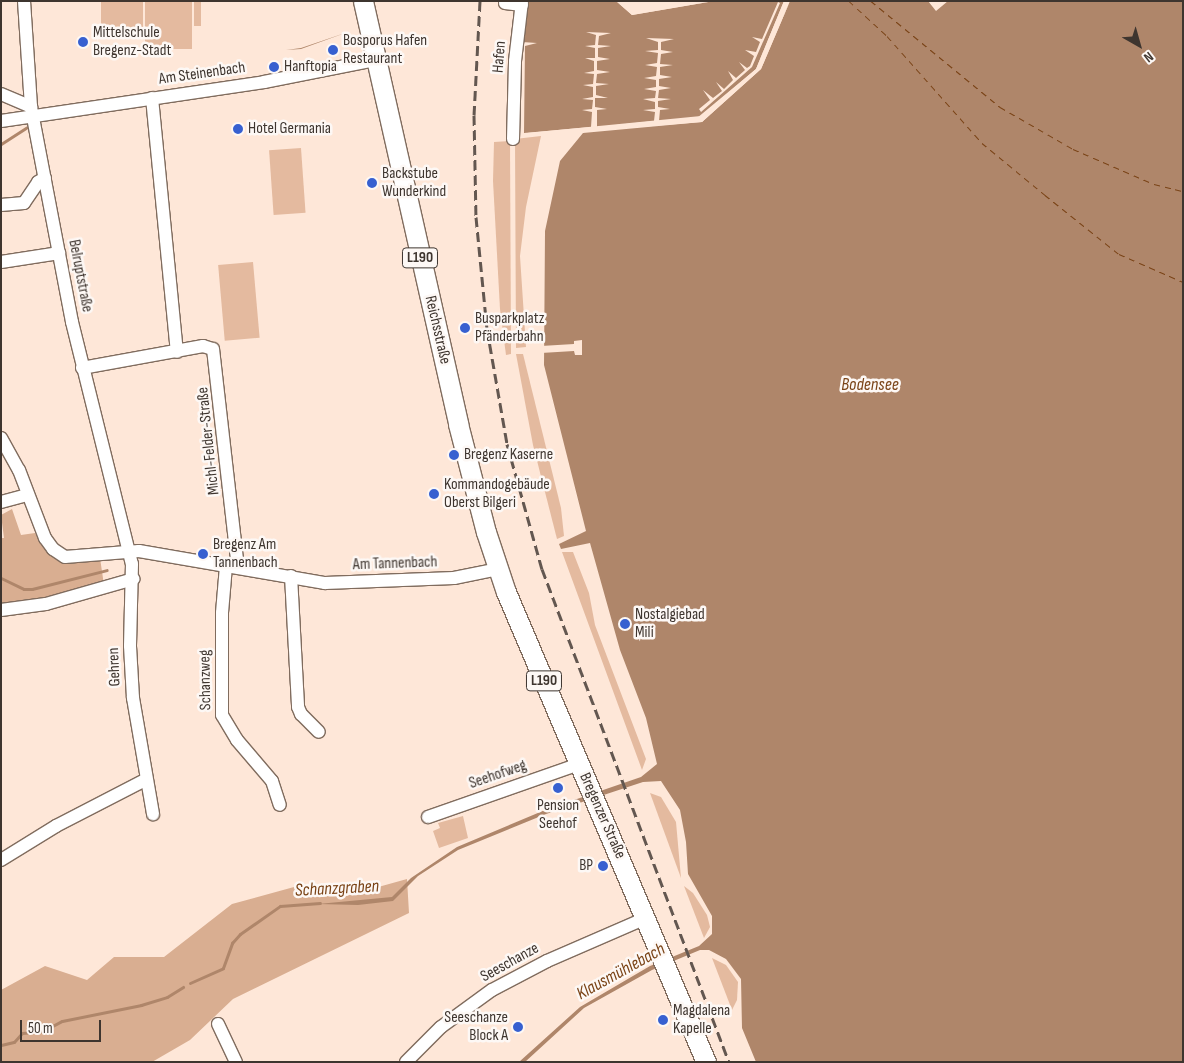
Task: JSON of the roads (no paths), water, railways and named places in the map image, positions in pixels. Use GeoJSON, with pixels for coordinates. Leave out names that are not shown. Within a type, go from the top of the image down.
{"type":"FeatureCollection","features":[{"type":"Feature","properties":{"kind":"main road","name":"Reichsstraße"},"geometry":{"type":"LineString","coordinates":[[363,1],[460,434],[499,569]]}},
{"type":"Feature","properties":{"kind":"main road","name":"Bregenzer Straße"},"geometry":{"type":"LineString","coordinates":[[499,569],[579,764],[706,1062]]}},
{"type":"Feature","properties":{"kind":"street","name":"Belruptstraße"},"geometry":{"type":"LineString","coordinates":[[24,1],[32,111],[59,253],[82,368],[129,552]]}},
{"type":"Feature","properties":{"kind":"street","name":"Hafen"},"geometry":{"type":"LineString","coordinates":[[505,3],[522,3],[508,112],[514,137]]}},
{"type":"Feature","properties":{"kind":"street","name":"Am Steinenbach"},"geometry":{"type":"LineString","coordinates":[[1,121],[32,111],[152,98],[264,82],[375,60]]}},
{"type":"Feature","properties":{"kind":"street"},"geometry":{"type":"LineString","coordinates":[[1,94],[32,111]]}},
{"type":"Feature","properties":{"kind":"street"},"geometry":{"type":"LineString","coordinates":[[152,98],[177,352]]}},
{"type":"Feature","properties":{"kind":"street"},"geometry":{"type":"LineString","coordinates":[[1,206],[24,202],[30,198],[38,182],[45,178]]}},
{"type":"Feature","properties":{"kind":"street"},"geometry":{"type":"LineString","coordinates":[[1,262],[59,253]]}},
{"type":"Feature","properties":{"kind":"street","name":"Michl-Felder-Straße"},"geometry":{"type":"LineString","coordinates":[[82,368],[207,346],[215,353],[232,567]]}},
{"type":"Feature","properties":{"kind":"street","name":"Am Tannenbach"},"geometry":{"type":"LineString","coordinates":[[1,438],[28,495],[45,538],[58,554],[81,558],[129,552],[325,582],[401,581],[465,577],[499,569]]}},
{"type":"Feature","properties":{"kind":"street"},"geometry":{"type":"LineString","coordinates":[[1,502],[28,495]]}},
{"type":"Feature","properties":{"kind":"street","name":"Gehren"},"geometry":{"type":"LineString","coordinates":[[129,552],[133,579],[130,646],[133,698],[153,814]]}},
{"type":"Feature","properties":{"kind":"street","name":"Schanzweg"},"geometry":{"type":"LineString","coordinates":[[232,567],[222,612],[222,715],[237,740],[272,782],[280,805]]}},
{"type":"Feature","properties":{"kind":"street"},"geometry":{"type":"LineString","coordinates":[[291,576],[298,707],[301,714],[319,732]]}},
{"type":"Feature","properties":{"kind":"street"},"geometry":{"type":"LineString","coordinates":[[1,610],[46,604],[133,579]]}},
{"type":"Feature","properties":{"kind":"street","name":"Seehofweg"},"geometry":{"type":"LineString","coordinates":[[428,816],[579,764]]}},
{"type":"Feature","properties":{"kind":"street"},"geometry":{"type":"LineString","coordinates":[[1,860],[56,826],[146,780]]}},
{"type":"Feature","properties":{"kind":"street","name":"Seeschanze"},"geometry":{"type":"LineString","coordinates":[[406,1062],[441,1027],[492,990],[547,961],[646,918]]}},
{"type":"Feature","properties":{"kind":"street"},"geometry":{"type":"LineString","coordinates":[[218,1024],[236,1062]]}},
{"type":"Feature","properties":{"kind":"water"},"geometry":{"type":"Polygon","coordinates":[[[525,1],[616,1],[632,15],[714,1],[784,1],[756,69],[701,116],[517,134],[525,1]]]}},
{"type":"Feature","properties":{"kind":"water","name":"Bodensee"},"geometry":{"type":"Polygon","coordinates":[[[790,1],[928,1],[936,11],[948,1],[1183,1],[1183,1062],[756,1062],[742,1028],[741,979],[726,959],[709,950],[700,950],[652,970],[584,1008],[525,1062],[519,1062],[580,1007],[650,966],[699,946],[712,934],[712,916],[688,874],[686,842],[680,810],[661,781],[643,782],[546,814],[458,850],[418,876],[393,901],[358,905],[318,904],[392,897],[411,878],[457,847],[545,810],[641,777],[657,764],[646,718],[620,650],[590,543],[561,549],[559,544],[586,531],[544,365],[545,231],[560,161],[583,133],[702,122],[761,69],[790,1]]]}},
{"type":"Feature","properties":{"kind":"water"},"geometry":{"type":"Polygon","coordinates":[[[348,32],[301,49],[286,50],[301,48],[348,32]]]}},
{"type":"Feature","properties":{"kind":"waterway"},"geometry":{"type":"LineString","coordinates":[[1,144],[26,128]]}},
{"type":"Feature","properties":{"kind":"waterway"},"geometry":{"type":"LineString","coordinates":[[1,578],[24,589],[32,589],[107,570]]}},
{"type":"Feature","properties":{"kind":"waterway","name":"Schanzgraben"},"geometry":{"type":"LineString","coordinates":[[190,983],[223,968],[232,943],[240,934],[280,906],[320,903]]}},
{"type":"Feature","properties":{"kind":"waterway","name":"Schanzgraben"},"geometry":{"type":"LineString","coordinates":[[1,1045],[14,1042],[22,1033],[43,1031],[62,1021],[141,1005],[167,997],[183,987]]}},
{"type":"Feature","properties":{"kind":"railway"},"geometry":{"type":"LineString","coordinates":[[480,1],[474,115],[476,217],[487,329],[507,444],[542,569],[729,1062]]}},
{"type":"Feature","properties":{"kind":"place","name":"Mittelschule Bregenz-Stadt"},"geometry":{"type":"Point","coordinates":[83,42]}},
{"type":"Feature","properties":{"kind":"place","name":"Bosporus Hafen Restaurant"},"geometry":{"type":"Point","coordinates":[333,50]}},
{"type":"Feature","properties":{"kind":"place","name":"Hanftopia"},"geometry":{"type":"Point","coordinates":[274,67]}},
{"type":"Feature","properties":{"kind":"place","name":"Hotel Germania"},"geometry":{"type":"Point","coordinates":[238,129]}},
{"type":"Feature","properties":{"kind":"place","name":"Backstube Wunderkind"},"geometry":{"type":"Point","coordinates":[372,183]}},
{"type":"Feature","properties":{"kind":"place","name":"Busparkplatz Pfänderbahn"},"geometry":{"type":"Point","coordinates":[465,328]}},
{"type":"Feature","properties":{"kind":"place","name":"Bregenz Kaserne"},"geometry":{"type":"Point","coordinates":[454,455]}},
{"type":"Feature","properties":{"kind":"place","name":"Kommandogebäude Oberst Bilgeri"},"geometry":{"type":"Point","coordinates":[434,494]}},
{"type":"Feature","properties":{"kind":"place","name":"Bregenz Am Tannenbach"},"geometry":{"type":"Point","coordinates":[203,554]}},
{"type":"Feature","properties":{"kind":"place","name":"Nostalgiebad Mili"},"geometry":{"type":"Point","coordinates":[625,624]}},
{"type":"Feature","properties":{"kind":"place","name":"Pension Seehof"},"geometry":{"type":"Point","coordinates":[558,788]}},
{"type":"Feature","properties":{"kind":"place","name":"BP"},"geometry":{"type":"Point","coordinates":[603,866]}},
{"type":"Feature","properties":{"kind":"place","name":"Magdalena Kapelle"},"geometry":{"type":"Point","coordinates":[663,1020]}},
{"type":"Feature","properties":{"kind":"place","name":"Seeschanze Block A"},"geometry":{"type":"Point","coordinates":[518,1027]}},
{"type":"Feature","properties":{"kind":"water label","name":"Klausmühlebach"},"geometry":{"type":"Point","coordinates":[621,972]}}]}
